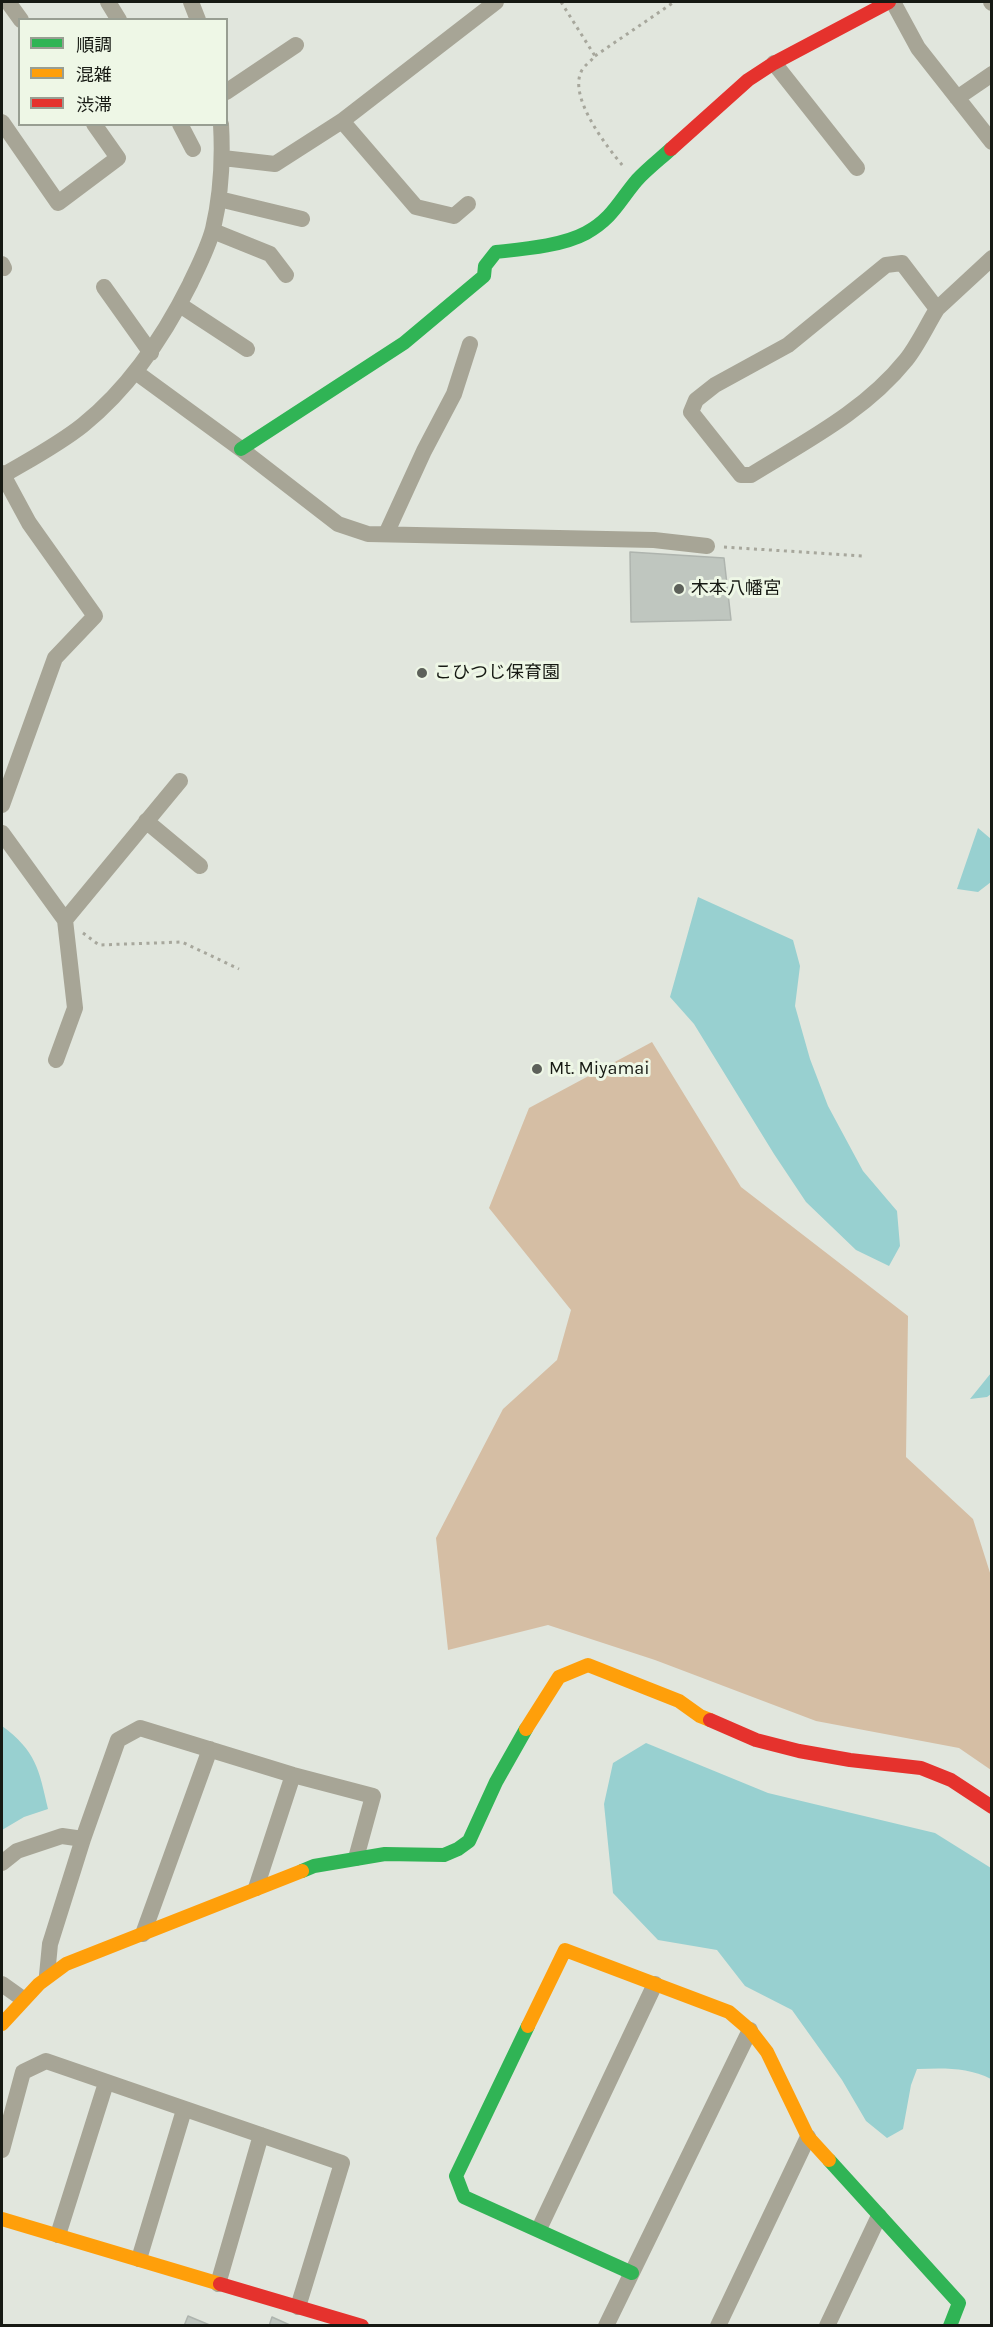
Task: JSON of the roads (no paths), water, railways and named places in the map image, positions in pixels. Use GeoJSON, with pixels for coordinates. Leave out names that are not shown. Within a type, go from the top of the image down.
{"type":"FeatureCollection","features":[{"type":"Feature","properties":{"kind":"street"},"geometry":{"type":"LineString","coordinates":[[8,2],[20,18]]}},
{"type":"Feature","properties":{"kind":"street"},"geometry":{"type":"LineString","coordinates":[[108,2],[118,18]]}},
{"type":"Feature","properties":{"kind":"street"},"geometry":{"type":"LineString","coordinates":[[191,2],[197,18]]}},
{"type":"Feature","properties":{"kind":"street"},"geometry":{"type":"LineString","coordinates":[[223,158],[275,164],[342,121],[496,2]]}},
{"type":"Feature","properties":{"kind":"street"},"geometry":{"type":"LineString","coordinates":[[242,449],[404,343],[484,276],[485,266],[496,252],[524,249],[571,239],[586,233],[606,219],[637,180],[748,80],[774,63],[891,2],[918,48],[992,142]]}},
{"type":"Feature","properties":{"kind":"street"},"geometry":{"type":"LineString","coordinates":[[228,91],[296,45]]}},
{"type":"Feature","properties":{"kind":"street"},"geometry":{"type":"LineString","coordinates":[[774,63],[857,168]]}},
{"type":"Feature","properties":{"kind":"street"},"geometry":{"type":"LineString","coordinates":[[957,98],[992,74]]}},
{"type":"Feature","properties":{"kind":"street"},"geometry":{"type":"LineString","coordinates":[[342,121],[416,207],[454,216],[468,204]]}},
{"type":"Feature","properties":{"kind":"street"},"geometry":{"type":"LineString","coordinates":[[2,122],[58,203],[118,158],[95,126]]}},
{"type":"Feature","properties":{"kind":"street"},"geometry":{"type":"LineString","coordinates":[[181,126],[193,149]]}},
{"type":"Feature","properties":{"kind":"street"},"geometry":{"type":"LineString","coordinates":[[2,805],[55,657],[95,616],[29,523],[2,474],[52,447],[83,425],[137,373],[151,353],[180,305],[213,231],[223,158],[221,126]]}},
{"type":"Feature","properties":{"kind":"street"},"geometry":{"type":"LineString","coordinates":[[219,199],[302,219]]}},
{"type":"Feature","properties":{"kind":"street"},"geometry":{"type":"LineString","coordinates":[[213,231],[270,254],[286,275]]}},
{"type":"Feature","properties":{"kind":"street"},"geometry":{"type":"LineString","coordinates":[[937,309],[902,263],[886,265],[788,345],[716,385],[696,400],[691,412],[741,475],[751,475],[834,424],[869,397],[906,359],[937,309],[992,258]]}},
{"type":"Feature","properties":{"kind":"street"},"geometry":{"type":"LineString","coordinates":[[104,287],[151,353]]}},
{"type":"Feature","properties":{"kind":"street"},"geometry":{"type":"LineString","coordinates":[[180,305],[247,349]]}},
{"type":"Feature","properties":{"kind":"street"},"geometry":{"type":"LineString","coordinates":[[386,534],[424,451],[454,394],[470,344]]}},
{"type":"Feature","properties":{"kind":"street"},"geometry":{"type":"LineString","coordinates":[[137,373],[242,449],[338,524],[368,534],[654,540],[707,546]]}},
{"type":"Feature","properties":{"kind":"street"},"geometry":{"type":"LineString","coordinates":[[65,920],[180,781]]}},
{"type":"Feature","properties":{"kind":"street"},"geometry":{"type":"LineString","coordinates":[[146,821],[201,866]]}},
{"type":"Feature","properties":{"kind":"street"},"geometry":{"type":"LineString","coordinates":[[2,833],[65,920],[75,1008],[56,1060]]}},
{"type":"Feature","properties":{"kind":"street"},"geometry":{"type":"LineString","coordinates":[[2,2024],[47,1975],[66,1964],[256,1888],[314,1866],[356,1857],[385,1854],[444,1855],[458,1849],[469,1841],[496,1782],[559,1677],[588,1665],[679,1701],[700,1716],[756,1740],[799,1751],[850,1760],[921,1768],[951,1780],[992,1807]]}},
{"type":"Feature","properties":{"kind":"street"},"geometry":{"type":"LineString","coordinates":[[47,1975],[50,1944],[83,1839],[118,1740],[140,1728],[293,1775],[373,1796],[356,1857]]}},
{"type":"Feature","properties":{"kind":"street"},"geometry":{"type":"LineString","coordinates":[[143,1934],[210,1749]]}},
{"type":"Feature","properties":{"kind":"street"},"geometry":{"type":"LineString","coordinates":[[256,1888],[293,1775]]}},
{"type":"Feature","properties":{"kind":"street"},"geometry":{"type":"LineString","coordinates":[[2,1863],[17,1851],[62,1836],[83,1839]]}},
{"type":"Feature","properties":{"kind":"street"},"geometry":{"type":"LineString","coordinates":[[632,2273],[464,2197],[456,2176],[565,1950],[729,2012],[750,2030],[767,2052],[808,2137],[960,2303],[950,2325]]}},
{"type":"Feature","properties":{"kind":"street"},"geometry":{"type":"LineString","coordinates":[[2,1984],[23,1999]]}},
{"type":"Feature","properties":{"kind":"street"},"geometry":{"type":"LineString","coordinates":[[539,2229],[656,1984]]}},
{"type":"Feature","properties":{"kind":"street"},"geometry":{"type":"LineString","coordinates":[[606,2325],[750,2030]]}},
{"type":"Feature","properties":{"kind":"street"},"geometry":{"type":"LineString","coordinates":[[2,2150],[23,2072],[46,2061],[342,2163],[298,2307]]}},
{"type":"Feature","properties":{"kind":"street"},"geometry":{"type":"LineString","coordinates":[[58,2235],[106,2083]]}},
{"type":"Feature","properties":{"kind":"street"},"geometry":{"type":"LineString","coordinates":[[139,2259],[184,2110]]}},
{"type":"Feature","properties":{"kind":"street"},"geometry":{"type":"LineString","coordinates":[[218,2284],[261,2135]]}},
{"type":"Feature","properties":{"kind":"street"},"geometry":{"type":"LineString","coordinates":[[718,2325],[808,2137]]}},
{"type":"Feature","properties":{"kind":"street"},"geometry":{"type":"LineString","coordinates":[[827,2325],[879,2216]]}},
{"type":"Feature","properties":{"kind":"street"},"geometry":{"type":"LineString","coordinates":[[2,2219],[342,2322],[362,2325]]}},
{"type":"Feature","properties":{"kind":"water"},"geometry":{"type":"Polygon","coordinates":[[[978,828],[991,839],[991,882],[978,892],[957,889],[978,828]]]}},
{"type":"Feature","properties":{"kind":"water"},"geometry":{"type":"Polygon","coordinates":[[[698,897],[793,940],[800,966],[795,1006],[810,1059],[828,1106],[863,1171],[897,1211],[900,1246],[889,1266],[856,1250],[806,1202],[694,1024],[670,997],[698,897]]]}},
{"type":"Feature","properties":{"kind":"water"},"geometry":{"type":"Polygon","coordinates":[[[991,1373],[991,1394],[987,1397],[970,1399],[991,1373]]]}},
{"type":"Feature","properties":{"kind":"water"},"geometry":{"type":"Polygon","coordinates":[[[2,1726],[22,1744],[34,1762],[48,1809],[24,1817],[2,1830],[2,1726]]]}},
{"type":"Feature","properties":{"kind":"water"},"geometry":{"type":"Polygon","coordinates":[[[646,1743],[768,1793],[935,1833],[991,1868],[991,2079],[964,2070],[917,2069],[911,2085],[903,2129],[887,2138],[866,2121],[842,2080],[792,2010],[745,1986],[717,1950],[658,1940],[613,1893],[604,1804],[613,1763],[646,1743]]]}},
{"type":"Feature","properties":{"kind":"place","name":"木本八幡宮"},"geometry":{"type":"Point","coordinates":[679,589]}},
{"type":"Feature","properties":{"kind":"place","name":"こひつじ保育園"},"geometry":{"type":"Point","coordinates":[422,673]}},
{"type":"Feature","properties":{"kind":"place","name":"Mt. Miyamai"},"geometry":{"type":"Point","coordinates":[537,1069]}}]}
